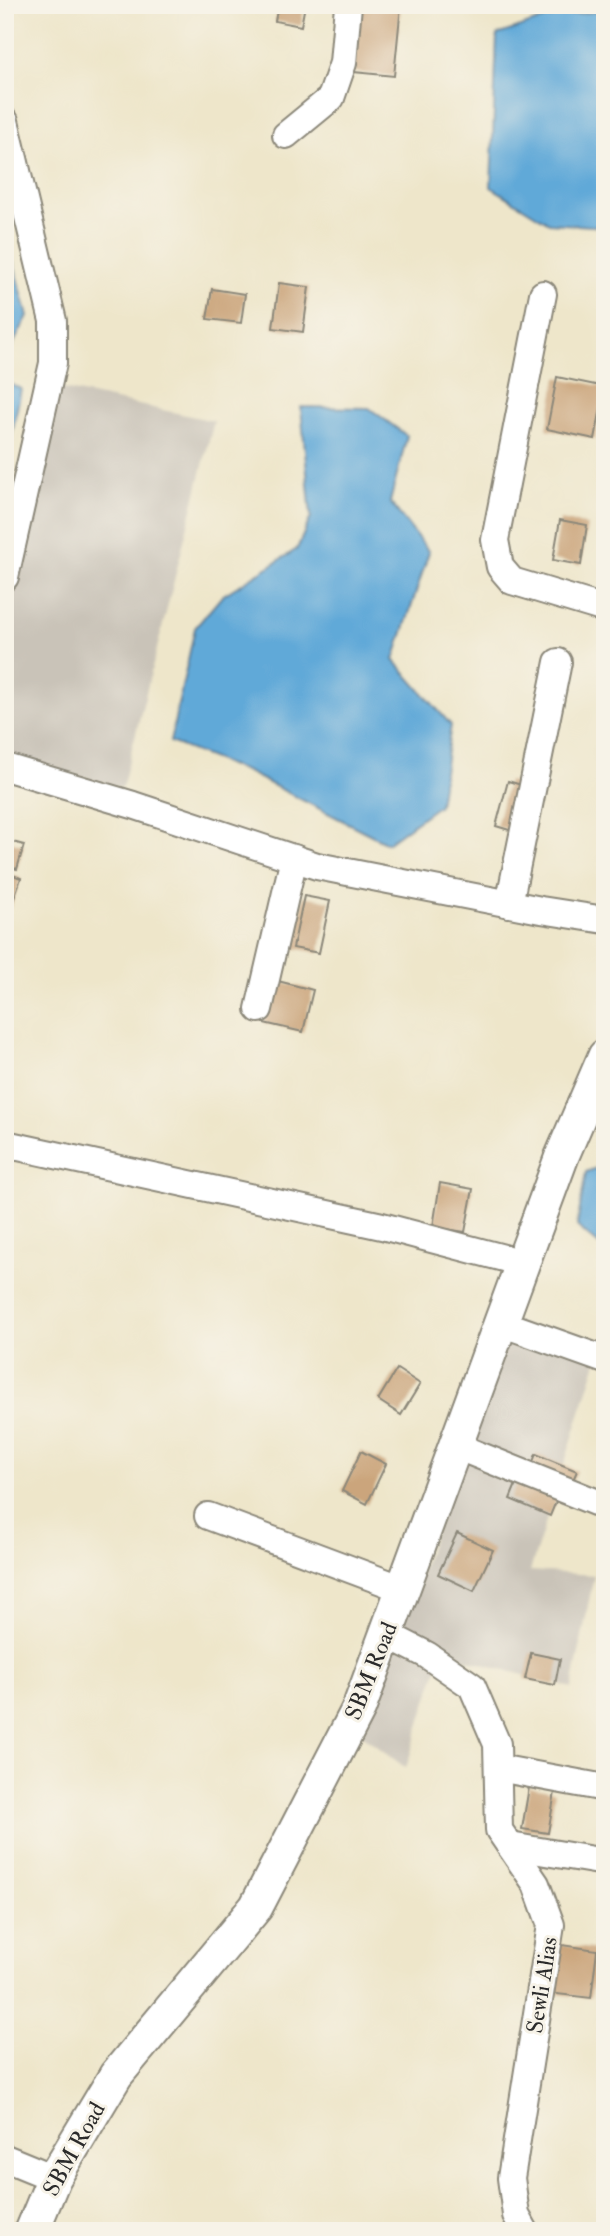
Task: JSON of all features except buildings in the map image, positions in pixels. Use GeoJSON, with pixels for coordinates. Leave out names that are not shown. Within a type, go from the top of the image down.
{"type":"FeatureCollection","features":[{"type":"Feature","properties":{"kind":"street"},"geometry":{"type":"LineString","coordinates":[[286,135],[331,98],[343,63],[348,5]]}},
{"type":"Feature","properties":{"kind":"street"},"geometry":{"type":"LineString","coordinates":[[5,577],[53,363],[53,321],[6,129]]}},
{"type":"Feature","properties":{"kind":"street"},"geometry":{"type":"LineString","coordinates":[[543,294],[495,540],[500,567],[512,581],[605,609]]}},
{"type":"Feature","properties":{"kind":"street"},"geometry":{"type":"LineString","coordinates":[[509,904],[558,663]]}},
{"type":"Feature","properties":{"kind":"street"},"geometry":{"type":"LineString","coordinates":[[5,767],[132,805],[317,866],[605,920]]}},
{"type":"Feature","properties":{"kind":"street"},"geometry":{"type":"LineString","coordinates":[[259,1009],[294,858]]}},
{"type":"Feature","properties":{"kind":"street","name":"SBM Road"},"geometry":{"type":"LineString","coordinates":[[32,2231],[54,2178],[116,2075],[256,1907],[359,1708],[562,1156],[605,1056]]}},
{"type":"Feature","properties":{"kind":"street"},"geometry":{"type":"LineString","coordinates":[[5,1144],[382,1226],[523,1263]]}},
{"type":"Feature","properties":{"kind":"street"},"geometry":{"type":"LineString","coordinates":[[501,1323],[605,1360]]}},
{"type":"Feature","properties":{"kind":"street"},"geometry":{"type":"LineString","coordinates":[[456,1446],[605,1506]]}},
{"type":"Feature","properties":{"kind":"street"},"geometry":{"type":"LineString","coordinates":[[208,1516],[403,1589]]}},
{"type":"Feature","properties":{"kind":"street","name":"Sewli Alias"},"geometry":{"type":"LineString","coordinates":[[386,1634],[427,1655],[472,1686],[497,1744],[499,1830],[536,1884],[551,1926],[511,2178],[516,2215],[525,2231]]}},
{"type":"Feature","properties":{"kind":"street"},"geometry":{"type":"LineString","coordinates":[[498,1768],[605,1788]]}},
{"type":"Feature","properties":{"kind":"street"},"geometry":{"type":"LineString","coordinates":[[510,1846],[605,1862]]}},
{"type":"Feature","properties":{"kind":"street"},"geometry":{"type":"LineString","coordinates":[[5,2158],[54,2178]]}},
{"type":"Feature","properties":{"kind":"shaded area"},"geometry":{"type":"Polygon","coordinates":[[[49,386],[214,421],[122,788],[5,757],[5,644],[49,386]]]}},
{"type":"Feature","properties":{"kind":"shaded area"},"geometry":{"type":"Polygon","coordinates":[[[513,1320],[599,1355],[530,1571],[594,1575],[572,1688],[442,1653],[406,1768],[361,1734],[513,1320]]]}},
{"type":"Feature","properties":{"kind":"water"},"geometry":{"type":"Polygon","coordinates":[[[605,10],[605,227],[549,223],[491,187],[497,35],[547,18],[605,10]]]}},
{"type":"Feature","properties":{"kind":"water"},"geometry":{"type":"Polygon","coordinates":[[[5,232],[28,316],[11,348],[5,349],[5,232]]]}},
{"type":"Feature","properties":{"kind":"water"},"geometry":{"type":"Polygon","coordinates":[[[5,382],[21,389],[5,469],[5,382]]]}},
{"type":"Feature","properties":{"kind":"water"},"geometry":{"type":"Polygon","coordinates":[[[301,407],[369,408],[407,436],[390,502],[429,552],[394,660],[451,725],[439,805],[387,843],[247,772],[170,742],[195,628],[222,596],[297,549],[311,517],[301,407]]]}},
{"type":"Feature","properties":{"kind":"water"},"geometry":{"type":"Polygon","coordinates":[[[605,1165],[605,1250],[577,1226],[586,1172],[605,1165]]]}}]}
